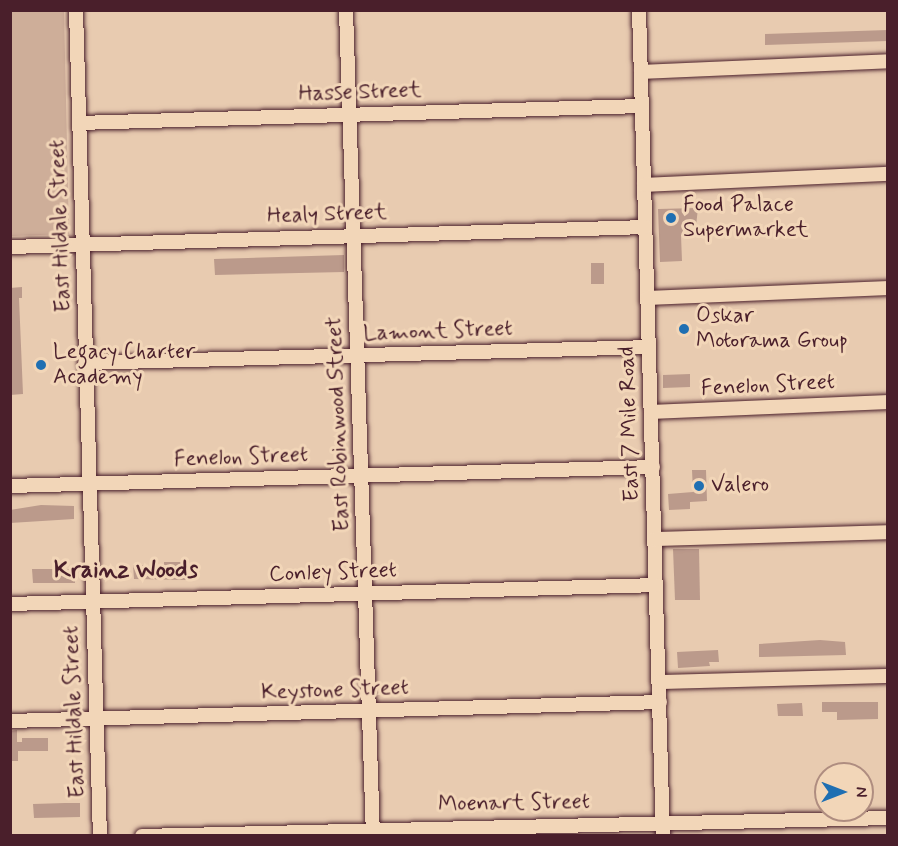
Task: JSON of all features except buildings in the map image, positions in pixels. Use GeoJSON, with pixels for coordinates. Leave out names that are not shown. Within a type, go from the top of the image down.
{"type":"FeatureCollection","features":[{"type":"Feature","properties":{"kind":"street","name":"East Hildale Street"},"geometry":{"type":"LineString","coordinates":[[76,10],[100,836]]}},
{"type":"Feature","properties":{"kind":"street","name":"East Robinwood Street"},"geometry":{"type":"LineString","coordinates":[[346,10],[373,832]]}},
{"type":"Feature","properties":{"kind":"street","name":"East 7 Mile Road"},"geometry":{"type":"LineString","coordinates":[[639,10],[663,829]]}},
{"type":"Feature","properties":{"kind":"street"},"geometry":{"type":"LineString","coordinates":[[641,72],[888,61]]}},
{"type":"Feature","properties":{"kind":"street","name":"Hasse Street"},"geometry":{"type":"LineString","coordinates":[[79,123],[642,106]]}},
{"type":"Feature","properties":{"kind":"street"},"geometry":{"type":"LineString","coordinates":[[644,185],[888,174]]}},
{"type":"Feature","properties":{"kind":"street","name":"Healy Street"},"geometry":{"type":"LineString","coordinates":[[10,248],[645,226]]}},
{"type":"Feature","properties":{"kind":"street"},"geometry":{"type":"LineString","coordinates":[[648,298],[888,288]]}},
{"type":"Feature","properties":{"kind":"street","name":"Lamont Street"},"geometry":{"type":"LineString","coordinates":[[85,363],[649,347]]}},
{"type":"Feature","properties":{"kind":"street","name":"Fenelon Street"},"geometry":{"type":"LineString","coordinates":[[651,412],[888,402]]}},
{"type":"Feature","properties":{"kind":"street","name":"Fenelon Street"},"geometry":{"type":"LineString","coordinates":[[10,486],[652,467]]}},
{"type":"Feature","properties":{"kind":"street"},"geometry":{"type":"LineString","coordinates":[[655,539],[888,532]]}},
{"type":"Feature","properties":{"kind":"street","name":"Conley Street"},"geometry":{"type":"LineString","coordinates":[[10,603],[656,585]]}},
{"type":"Feature","properties":{"kind":"street"},"geometry":{"type":"LineString","coordinates":[[660,682],[888,676]]}},
{"type":"Feature","properties":{"kind":"street","name":"Keystone Street"},"geometry":{"type":"LineString","coordinates":[[10,722],[660,702]]}},
{"type":"Feature","properties":{"kind":"street","name":"Moenart Street"},"geometry":{"type":"LineString","coordinates":[[142,836],[663,829],[888,818]]}},
{"type":"Feature","properties":{"kind":"shaded area"},"geometry":{"type":"Polygon","coordinates":[[[10,11],[64,11],[69,234],[11,236],[10,11]]]}},
{"type":"Feature","properties":{"kind":"place","name":"Food Palace Supermarket"},"geometry":{"type":"Point","coordinates":[671,218]}},
{"type":"Feature","properties":{"kind":"place","name":"Oskar Motorama Group"},"geometry":{"type":"Point","coordinates":[684,329]}},
{"type":"Feature","properties":{"kind":"place","name":"Legacy Charter Academy"},"geometry":{"type":"Point","coordinates":[41,365]}},
{"type":"Feature","properties":{"kind":"place","name":"Valero"},"geometry":{"type":"Point","coordinates":[699,486]}},
{"type":"Feature","properties":{"kind":"district","name":"Krainz Woods"},"geometry":{"type":"Point","coordinates":[126,571]}}]}
